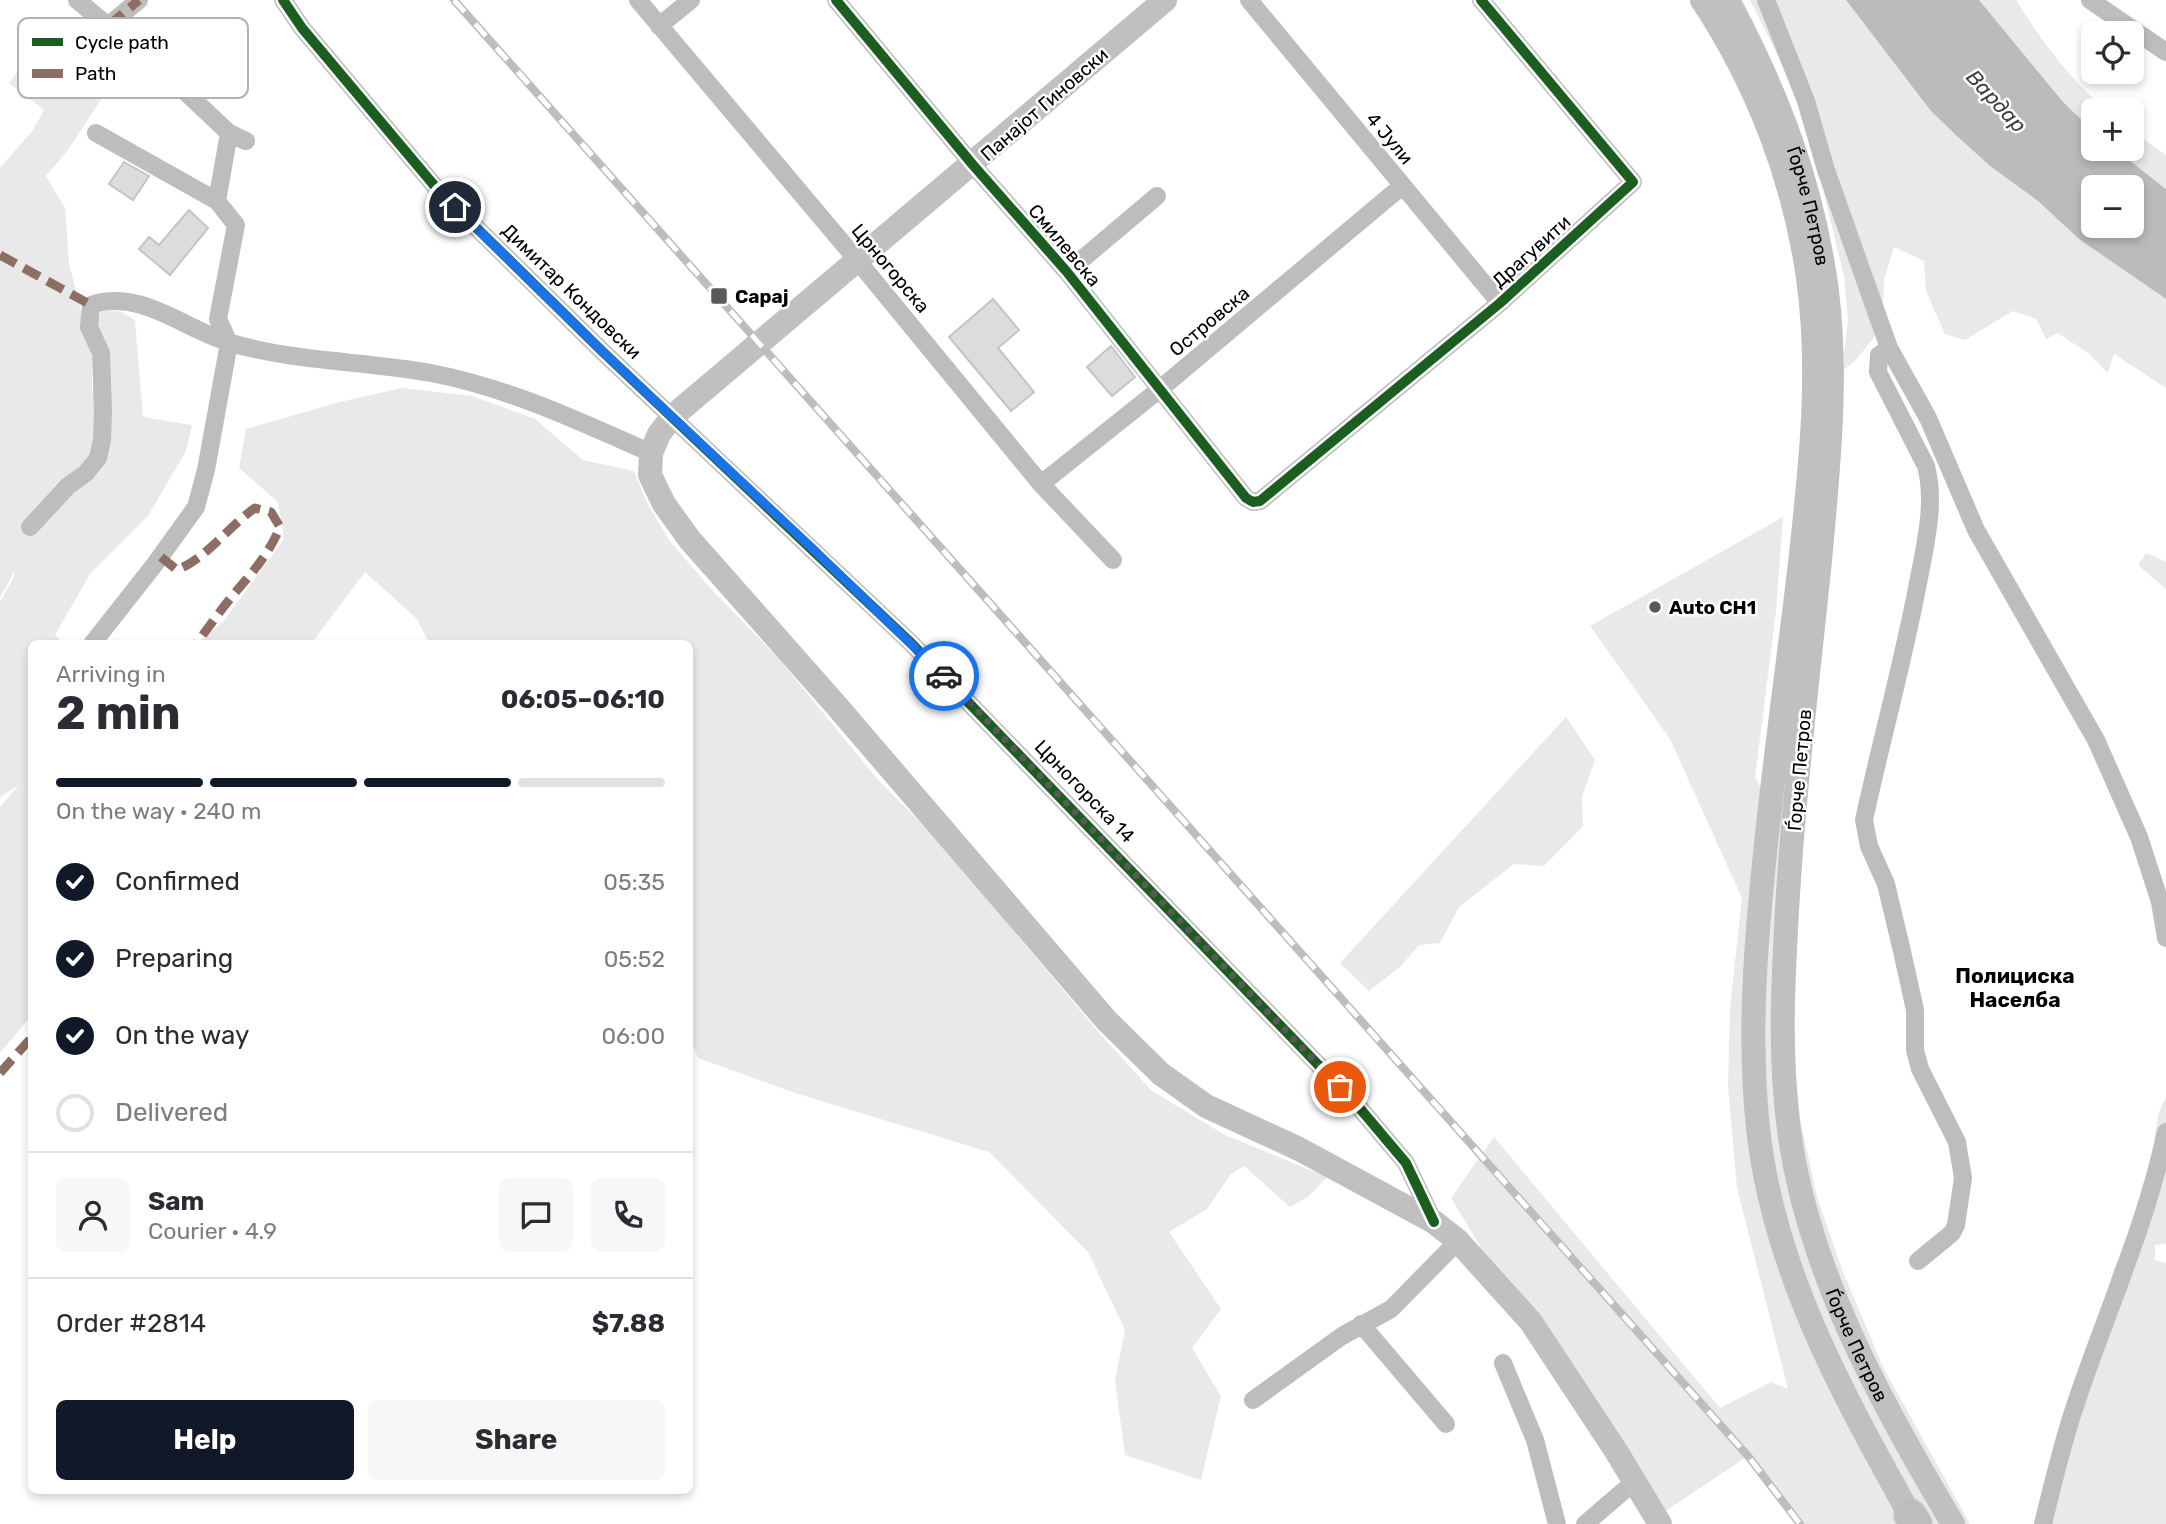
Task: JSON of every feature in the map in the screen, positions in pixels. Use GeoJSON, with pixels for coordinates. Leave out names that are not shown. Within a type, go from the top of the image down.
{"type":"FeatureCollection","features":[{"type":"Feature","properties":{"kind":"main road","name":"Панајот Гиновски"},"geometry":{"type":"LineString","coordinates":[[650,453],[659,434],[673,416],[1165,0]]}},
{"type":"Feature","properties":{"kind":"main road","name":"Ѓорче Петров"},"geometry":{"type":"LineString","coordinates":[[1702,0],[1759,102],[1782,162],[1808,278],[1814,341],[1810,462],[1760,899],[1754,1018],[1758,1127],[1773,1213],[1794,1280],[1836,1377],[1914,1521]]}},
{"type":"Feature","properties":{"kind":"main road","name":"Ѓорче Петров"},"geometry":{"type":"LineString","coordinates":[[1728,0],[1778,103],[1807,186],[1827,293],[1831,343],[1831,420],[1826,497],[1790,858],[1782,1005],[1782,1053],[1790,1136],[1815,1242],[1845,1318],[1894,1420],[1952,1524]]}},
{"type":"Feature","properties":{"kind":"main road"},"geometry":{"type":"LineString","coordinates":[[650,453],[650,475],[664,504],[690,540],[835,704],[1107,1021],[1161,1074],[1206,1106],[1299,1149],[1434,1222],[1458,1241],[1531,1322],[1660,1524]]}},
{"type":"Feature","properties":{"kind":"street"},"geometry":{"type":"LineString","coordinates":[[77,0],[100,18]]}},
{"type":"Feature","properties":{"kind":"street"},"geometry":{"type":"LineString","coordinates":[[117,18],[139,0]]}},
{"type":"Feature","properties":{"kind":"street","name":"Димитар Кондовски"},"geometry":{"type":"LineString","coordinates":[[283,0],[302,28],[438,190],[604,353],[673,416]]}},
{"type":"Feature","properties":{"kind":"street","name":"Црногорска"},"geometry":{"type":"LineString","coordinates":[[638,0],[1041,484],[1113,560]]}},
{"type":"Feature","properties":{"kind":"street"},"geometry":{"type":"LineString","coordinates":[[659,26],[691,0]]}},
{"type":"Feature","properties":{"kind":"street","name":"Смилевска"},"geometry":{"type":"LineString","coordinates":[[836,0],[973,165],[1067,272],[1246,498],[1252,502],[1260,501],[1268,495]]}},
{"type":"Feature","properties":{"kind":"street","name":"4 Јули"},"geometry":{"type":"LineString","coordinates":[[1249,0],[1500,303]]}},
{"type":"Feature","properties":{"kind":"street","name":"Драгувити"},"geometry":{"type":"LineString","coordinates":[[1268,495],[1500,303],[1633,181],[1481,0]]}},
{"type":"Feature","properties":{"kind":"street"},"geometry":{"type":"LineString","coordinates":[[1766,0],[1806,101],[1826,170],[1889,348],[1928,418],[1976,530],[2096,740],[2138,836],[2160,902],[2166,938]]}},
{"type":"Feature","properties":{"kind":"street"},"geometry":{"type":"LineString","coordinates":[[2090,0],[2166,52]]}},
{"type":"Feature","properties":{"kind":"street"},"geometry":{"type":"LineString","coordinates":[[193,98],[238,137],[217,201]]}},
{"type":"Feature","properties":{"kind":"street"},"geometry":{"type":"LineString","coordinates":[[95,640],[156,564],[196,508],[206,470],[229,343],[218,319],[236,225],[217,201],[96,133]]}},
{"type":"Feature","properties":{"kind":"street","name":"Островска"},"geometry":{"type":"LineString","coordinates":[[1041,484],[1160,389],[1402,186]]}},
{"type":"Feature","properties":{"kind":"street"},"geometry":{"type":"LineString","coordinates":[[1067,272],[1157,196]]}},
{"type":"Feature","properties":{"kind":"street"},"geometry":{"type":"LineString","coordinates":[[30,527],[98,458],[102,440],[101,353],[89,327],[91,305],[106,300],[142,304],[229,343],[271,353],[369,363],[490,387],[542,405],[650,453]]}},
{"type":"Feature","properties":{"kind":"street"},"geometry":{"type":"LineString","coordinates":[[1889,348],[1879,355],[1878,372],[1926,466],[1930,482],[1925,545],[1909,631],[1867,807],[1864,831],[1886,884],[1915,1010],[1915,1049],[1920,1069],[1957,1142],[1963,1178],[1956,1225],[1952,1233],[1918,1261]]}},
{"type":"Feature","properties":{"kind":"street","name":"Црногорска 14"},"geometry":{"type":"LineString","coordinates":[[673,416],[911,643],[1357,1105],[1406,1163],[1434,1222]]}},
{"type":"Feature","properties":{"kind":"street"},"geometry":{"type":"LineString","coordinates":[[2043,1524],[2076,1402],[2138,1232],[2157,1172],[2166,1132]]}},
{"type":"Feature","properties":{"kind":"street"},"geometry":{"type":"LineString","coordinates":[[1253,1400],[1342,1336],[1391,1309],[1458,1241]]}},
{"type":"Feature","properties":{"kind":"street"},"geometry":{"type":"LineString","coordinates":[[1362,1324],[1446,1424]]}},
{"type":"Feature","properties":{"kind":"street"},"geometry":{"type":"LineString","coordinates":[[1503,1363],[1535,1440],[1557,1524]]}},
{"type":"Feature","properties":{"kind":"street"},"geometry":{"type":"LineString","coordinates":[[1585,1524],[1634,1482]]}},
{"type":"Feature","properties":{"kind":"shaded area"},"geometry":{"type":"Polygon","coordinates":[[[1750,0],[1846,0],[1931,110],[1990,166],[2038,201],[2079,239],[2166,299],[2166,388],[2114,354],[2108,373],[2088,353],[2058,333],[2046,339],[2036,319],[2013,311],[1965,340],[1945,334],[1926,291],[1924,261],[1894,247],[1884,280],[1882,327],[1856,360],[1842,371],[1848,320],[1844,276],[1809,132],[1781,62],[1750,0]]]}},
{"type":"Feature","properties":{"kind":"shaded area"},"geometry":{"type":"Polygon","coordinates":[[[1979,0],[2016,0],[2057,59],[2094,98],[2081,98],[2081,119],[2063,102],[1979,0]]]}},
{"type":"Feature","properties":{"kind":"shaded area"},"geometry":{"type":"Polygon","coordinates":[[[18,71],[18,90],[9,83],[18,71]]]}},
{"type":"Feature","properties":{"kind":"shaded area"},"geometry":{"type":"Polygon","coordinates":[[[28,98],[102,98],[68,150],[46,176],[65,208],[69,263],[92,356],[92,391],[109,387],[94,326],[97,314],[112,310],[121,312],[135,320],[143,417],[192,425],[186,451],[148,516],[90,574],[55,635],[60,640],[28,640],[28,1020],[0,1053],[0,807],[19,785],[0,797],[0,602],[14,577],[14,572],[0,598],[0,168],[33,130],[44,110],[28,98]]]}},
{"type":"Feature","properties":{"kind":"shaded area"},"geometry":{"type":"Polygon","coordinates":[[[2144,139],[2166,155],[2166,189],[2130,161],[2144,161],[2144,139]]]}},
{"type":"Feature","properties":{"kind":"shaded area"},"geometry":{"type":"Polygon","coordinates":[[[402,388],[472,396],[535,419],[583,460],[634,471],[646,501],[669,540],[711,589],[780,660],[878,780],[934,836],[1101,1035],[1152,1091],[1225,1135],[1327,1177],[1308,1197],[1290,1207],[1244,1166],[1230,1175],[1207,1209],[1169,1232],[1221,1309],[1192,1348],[1221,1396],[1201,1480],[1125,1455],[1115,1381],[1125,1330],[1088,1252],[989,1152],[795,1093],[698,1058],[693,1045],[693,640],[428,640],[416,618],[365,572],[314,640],[201,640],[223,622],[284,539],[278,502],[239,468],[246,429],[340,402],[402,388]]]}},
{"type":"Feature","properties":{"kind":"shaded area"},"geometry":{"type":"Polygon","coordinates":[[[1783,517],[1776,611],[1755,778],[1765,794],[1807,781],[1792,1028],[1800,1119],[1817,1197],[1843,1272],[1883,1367],[1970,1524],[1799,1524],[1748,1456],[1664,1512],[1485,1254],[1451,1198],[1494,1137],[1720,1408],[1771,1382],[1788,1389],[1737,1188],[1728,1086],[1730,1007],[1742,898],[1670,739],[1590,626],[1783,517]]]}},
{"type":"Feature","properties":{"kind":"shaded area"},"geometry":{"type":"Polygon","coordinates":[[[2146,553],[2166,562],[2166,589],[2138,565],[2146,553]]]}},
{"type":"Feature","properties":{"kind":"shaded area"},"geometry":{"type":"Polygon","coordinates":[[[1566,717],[1595,760],[1582,796],[1583,826],[1544,866],[1514,864],[1459,907],[1440,943],[1419,945],[1400,967],[1369,991],[1340,963],[1566,717]]]}},
{"type":"Feature","properties":{"kind":"shaded area"},"geometry":{"type":"Polygon","coordinates":[[[2166,1097],[2166,1244],[2155,1245],[2155,1260],[2166,1263],[2166,1524],[2036,1524],[2113,1272],[2146,1185],[2159,1112],[2166,1097]]]}},
{"type":"Feature","properties":{"kind":"water","name":"Вардар"},"geometry":{"type":"Polygon","coordinates":[[[1846,0],[1979,0],[2063,102],[2081,119],[2081,161],[2130,161],[2166,189],[2166,299],[2079,239],[2038,201],[1990,166],[1931,111],[1846,0]]]}},
{"type":"Feature","properties":{"kind":"building"},"geometry":{"type":"Polygon","coordinates":[[[124,162],[149,176],[133,200],[109,184],[124,162]]]}},
{"type":"Feature","properties":{"kind":"building"},"geometry":{"type":"Polygon","coordinates":[[[189,210],[208,228],[170,275],[139,249],[149,237],[159,245],[189,210]]]}},
{"type":"Feature","properties":{"kind":"building"},"geometry":{"type":"Polygon","coordinates":[[[993,299],[1019,330],[998,348],[1034,392],[1011,411],[949,337],[993,299]]]}},
{"type":"Feature","properties":{"kind":"building"},"geometry":{"type":"Polygon","coordinates":[[[1111,346],[1135,377],[1112,396],[1087,367],[1111,346]]]}},
{"type":"Feature","properties":{"kind":"railway"},"geometry":{"type":"LineString","coordinates":[[454,0],[1748,1456],[1800,1524]]}},
{"type":"Feature","properties":{"kind":"marked path"},"geometry":{"type":"LineString","coordinates":[[117,18],[139,0]]}},
{"type":"Feature","properties":{"kind":"marked path"},"geometry":{"type":"LineString","coordinates":[[0,255],[91,305]]}},
{"type":"Feature","properties":{"kind":"marked path"},"geometry":{"type":"LineString","coordinates":[[161,557],[177,570],[188,565],[255,508],[271,512],[280,527],[260,563],[199,640]]}},
{"type":"Feature","properties":{"kind":"marked path"},"geometry":{"type":"LineString","coordinates":[[0,1073],[28,1042]]}},
{"type":"Feature","properties":{"kind":"cycle path"},"geometry":{"type":"LineString","coordinates":[[283,0],[302,28],[438,190],[604,353],[911,643],[1357,1105],[1406,1163],[1434,1222]]}},
{"type":"Feature","properties":{"kind":"cycle path"},"geometry":{"type":"LineString","coordinates":[[836,0],[973,165],[1067,272],[1246,498],[1253,502],[1260,501],[1500,303],[1633,182],[1481,0]]}},
{"type":"Feature","properties":{"kind":"way so far"},"geometry":{"type":"LineString","coordinates":[[944,676],[1340,1087]]}},
{"type":"Feature","properties":{"kind":"place","name":"Сарај"},"geometry":{"type":"Point","coordinates":[719,296]}},
{"type":"Feature","properties":{"kind":"place","name":"Auto CH1"},"geometry":{"type":"Point","coordinates":[1655,607]}},
{"type":"Feature","properties":{"kind":"district","name":"Полициска Населба"},"geometry":{"type":"Point","coordinates":[2015,988]}},
{"type":"Feature","properties":{"kind":"route"},"geometry":{"type":"LineString","coordinates":[[455,207],[604,353],[944,676]]}}]}
